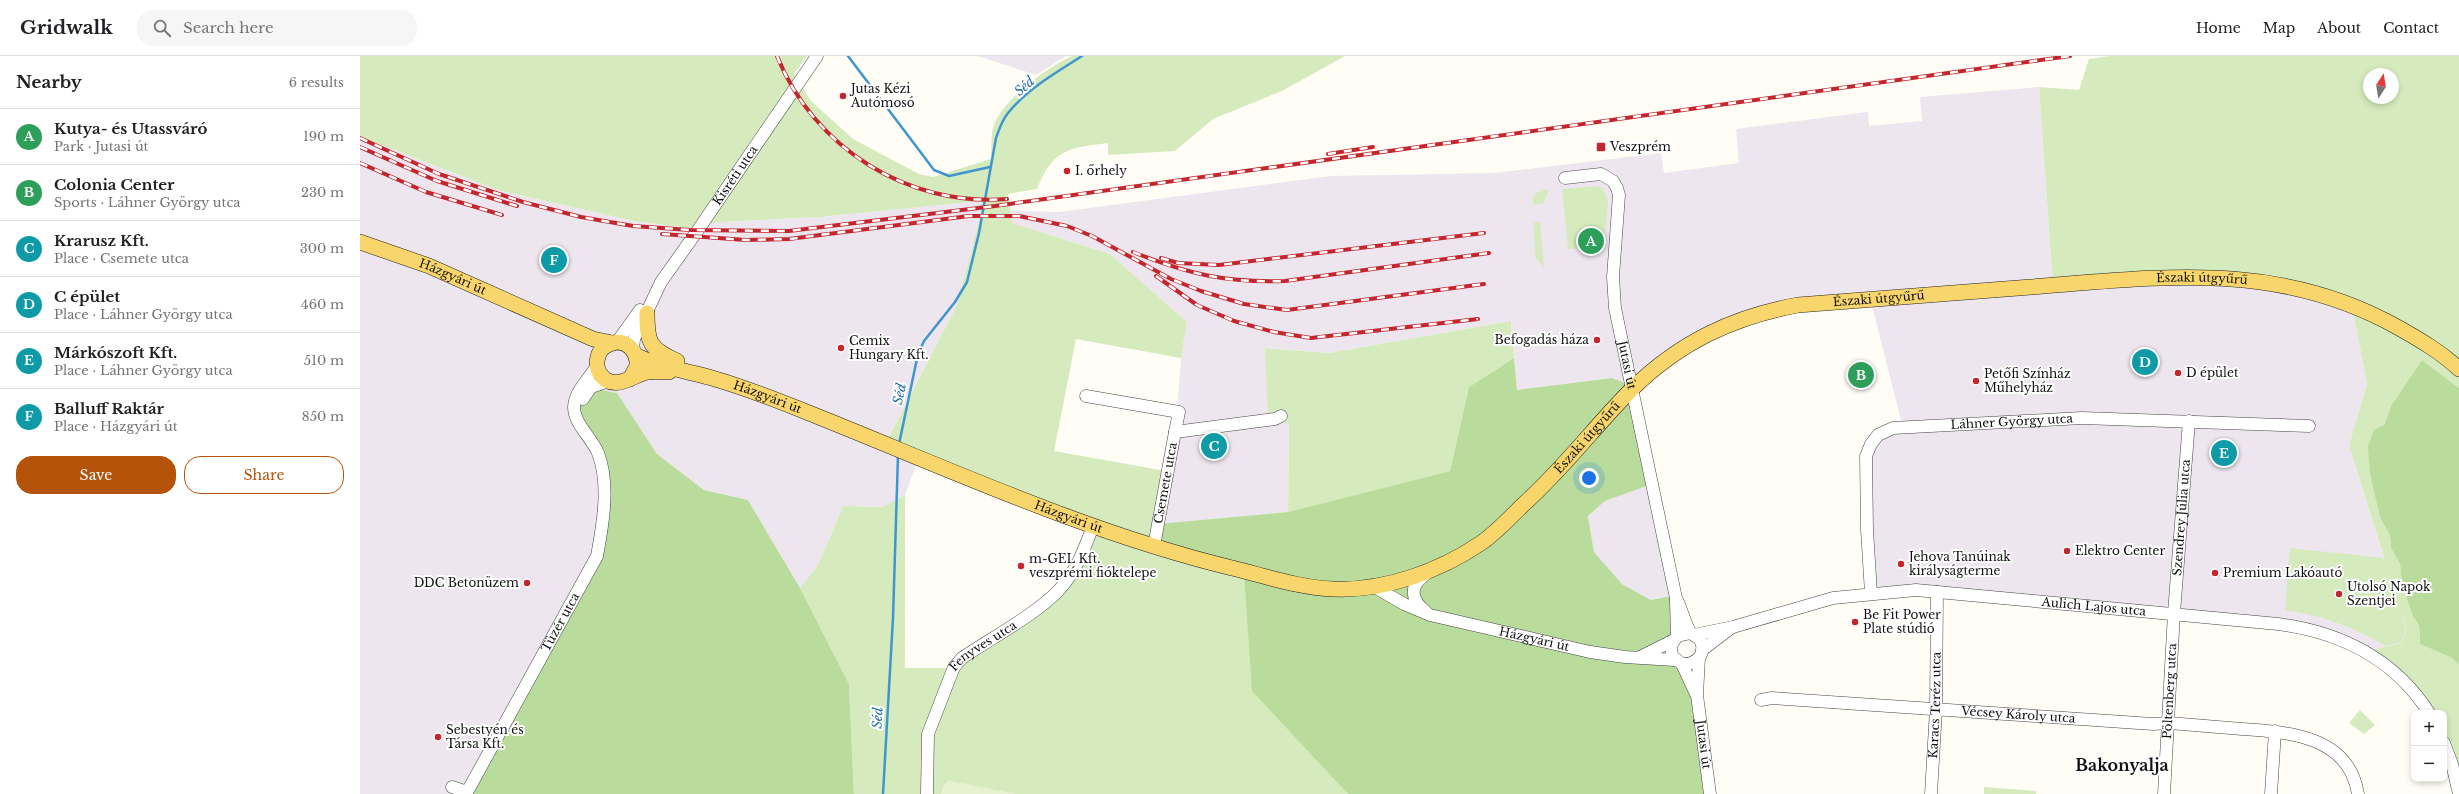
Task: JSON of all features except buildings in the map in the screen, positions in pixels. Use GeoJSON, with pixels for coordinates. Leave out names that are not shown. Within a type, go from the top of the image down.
{"type":"FeatureCollection","features":[{"type":"Feature","properties":{"kind":"main road","name":"Házgyári út"},"geometry":{"type":"LineString","coordinates":[[360,242],[429,266],[544,317]]}},
{"type":"Feature","properties":{"kind":"main road","name":"Északi útgyűrű"},"geometry":{"type":"LineString","coordinates":[[1373,586],[1429,572],[1484,541],[1548,483],[1632,389],[1670,358],[1702,337],[1741,319],[1798,305],[2167,278],[2252,279],[2318,293],[2352,304],[2386,321],[2440,352],[2459,368]]}},
{"type":"Feature","properties":{"kind":"main road"},"geometry":{"type":"LineString","coordinates":[[646,313],[647,331],[654,348],[716,379]]}},
{"type":"Feature","properties":{"kind":"main road"},"geometry":{"type":"LineString","coordinates":[[544,317],[593,338],[626,344],[635,353],[637,366],[630,378],[618,383],[609,381],[600,374],[597,362],[588,348],[575,337],[544,317]]}},
{"type":"Feature","properties":{"kind":"main road"},"geometry":{"type":"LineString","coordinates":[[597,362],[604,347],[615,342]]}},
{"type":"Feature","properties":{"kind":"main road","name":"Házgyári út"},"geometry":{"type":"LineString","coordinates":[[635,353],[716,379],[1093,526],[1154,546],[1196,559],[1312,587],[1347,589],[1373,586]]}},
{"type":"Feature","properties":{"kind":"main road","name":"Házgyári út"},"geometry":{"type":"LineString","coordinates":[[630,378],[649,372],[664,372],[716,379]]}},
{"type":"Feature","properties":{"kind":"street","name":"Kisréti utca"},"geometry":{"type":"LineString","coordinates":[[615,342],[654,294],[817,56]]}},
{"type":"Feature","properties":{"kind":"street","name":"Jutasi út"},"geometry":{"type":"LineString","coordinates":[[1565,178],[1601,174],[1608,176],[1617,188],[1619,195],[1613,265],[1613,296],[1676,598],[1693,634],[1701,641],[1697,696],[1710,794]]}},
{"type":"Feature","properties":{"kind":"street","name":"Kisréti utca"},"geometry":{"type":"LineString","coordinates":[[635,353],[634,338],[654,294]]}},
{"type":"Feature","properties":{"kind":"street","name":"Tüzér utca"},"geometry":{"type":"LineString","coordinates":[[467,793],[597,556],[603,522],[603,484],[600,459],[590,439],[577,419],[574,407],[578,392],[597,362]]}},
{"type":"Feature","properties":{"kind":"street","name":"Tüzér utca"},"geometry":{"type":"LineString","coordinates":[[590,439],[582,412],[582,400],[592,387],[609,381]]}},
{"type":"Feature","properties":{"kind":"street"},"geometry":{"type":"LineString","coordinates":[[1086,396],[1179,412],[1175,432]]}},
{"type":"Feature","properties":{"kind":"street","name":"Csemete utca"},"geometry":{"type":"LineString","coordinates":[[1154,546],[1175,432],[1274,419],[1281,416]]}},
{"type":"Feature","properties":{"kind":"street","name":"Láhner György utca"},"geometry":{"type":"LineString","coordinates":[[1871,593],[1867,530],[1866,456],[1874,439],[1882,431],[1899,428],[2082,418],[2309,426]]}},
{"type":"Feature","properties":{"kind":"street","name":"Szendrey Júlia utca"},"geometry":{"type":"LineString","coordinates":[[2174,613],[2189,421]]}},
{"type":"Feature","properties":{"kind":"street","name":"Fenyves utca"},"geometry":{"type":"LineString","coordinates":[[927,794],[928,734],[954,668],[962,658],[1040,606],[1058,591],[1077,565],[1093,526]]}},
{"type":"Feature","properties":{"kind":"street"},"geometry":{"type":"LineString","coordinates":[[1429,572],[1415,583],[1414,595],[1416,602],[1430,615]]}},
{"type":"Feature","properties":{"kind":"street","name":"Házgyári út"},"geometry":{"type":"LineString","coordinates":[[1373,586],[1404,604],[1430,615],[1590,652],[1679,662]]}},
{"type":"Feature","properties":{"kind":"street","name":"Aulich Lajos utca"},"geometry":{"type":"LineString","coordinates":[[1693,634],[1733,627],[1833,598],[1871,593],[1916,590],[2174,613],[2298,626],[2334,637],[2372,654],[2388,665],[2414,692],[2427,710]]}},
{"type":"Feature","properties":{"kind":"street","name":"Karacs Teréz utca"},"geometry":{"type":"LineString","coordinates":[[1931,794],[1936,709],[1937,592]]}},
{"type":"Feature","properties":{"kind":"street","name":"Jutasi út"},"geometry":{"type":"LineString","coordinates":[[1676,598],[1674,638],[1671,649],[1697,696]]}},
{"type":"Feature","properties":{"kind":"street","name":"Pöltenberg utca"},"geometry":{"type":"LineString","coordinates":[[2164,794],[2174,613]]}},
{"type":"Feature","properties":{"kind":"street","name":"Aulich Lajos utca"},"geometry":{"type":"LineString","coordinates":[[1701,654],[1733,627]]}},
{"type":"Feature","properties":{"kind":"street"},"geometry":{"type":"LineString","coordinates":[[1639,658],[1674,638],[1693,634]]}},
{"type":"Feature","properties":{"kind":"street"},"geometry":{"type":"LineString","coordinates":[[1679,662],[1691,663],[1701,654]]}},
{"type":"Feature","properties":{"kind":"street","name":"Vécsey Károly utca"},"geometry":{"type":"LineString","coordinates":[[1761,700],[1772,698],[2275,731],[2303,736],[2328,747],[2343,760],[2355,782],[2358,794]]}},
{"type":"Feature","properties":{"kind":"street"},"geometry":{"type":"LineString","coordinates":[[2271,794],[2275,731]]}},
{"type":"Feature","properties":{"kind":"street"},"geometry":{"type":"LineString","coordinates":[[2445,746],[2452,764],[2459,794]]}},
{"type":"Feature","properties":{"kind":"street"},"geometry":{"type":"LineString","coordinates":[[452,787],[467,793]]}},
{"type":"Feature","properties":{"kind":"shaded area"},"geometry":{"type":"Polygon","coordinates":[[[978,56],[1066,56],[1036,75],[978,56]]]}},
{"type":"Feature","properties":{"kind":"shaded area"},"geometry":{"type":"Polygon","coordinates":[[[2039,87],[2053,287],[2210,278],[2352,307],[2367,384],[2349,445],[2406,630],[2401,643],[2368,651],[2318,630],[1872,590],[1871,444],[1903,428],[1871,302],[1735,320],[1635,390],[1611,378],[1517,390],[1511,321],[1329,353],[1266,348],[1268,423],[1289,422],[1288,512],[1157,524],[1177,413],[1181,358],[1187,322],[1110,254],[1012,223],[1010,211],[1059,212],[1331,176],[1494,173],[1661,153],[1664,173],[1739,163],[1736,129],[1868,112],[1869,126],[1922,121],[1920,97],[2039,87]]]}},
{"type":"Feature","properties":{"kind":"shaded area"},"geometry":{"type":"Polygon","coordinates":[[[360,137],[501,191],[634,221],[688,228],[720,222],[820,217],[981,201],[978,225],[957,305],[885,443],[919,457],[905,495],[883,507],[843,506],[818,565],[800,588],[748,500],[704,490],[657,454],[617,393],[578,385],[601,484],[596,556],[464,794],[360,794],[360,137]]]}},
{"type":"Feature","properties":{"kind":"shaded area"},"geometry":{"type":"Polygon","coordinates":[[[1655,483],[1676,595],[1651,600],[1622,584],[1594,552],[1588,516],[1605,501],[1655,483]]]}},
{"type":"Feature","properties":{"kind":"green space"},"geometry":{"type":"Polygon","coordinates":[[[360,56],[807,56],[794,74],[811,101],[853,139],[919,174],[933,177],[991,159],[993,126],[1001,112],[1018,93],[1040,75],[1072,56],[1345,56],[1282,91],[1213,119],[1175,151],[1108,155],[1108,143],[1072,149],[1056,158],[1049,166],[1037,189],[1008,194],[1012,223],[1110,254],[1187,322],[1181,358],[1076,339],[1054,451],[1166,471],[1157,524],[1244,573],[1331,775],[1348,794],[854,794],[849,684],[800,588],[818,565],[843,506],[883,507],[905,495],[905,668],[955,668],[1059,591],[1094,526],[885,444],[957,305],[978,225],[981,201],[820,217],[720,222],[688,228],[634,221],[501,191],[360,137],[360,56]]]}},
{"type":"Feature","properties":{"kind":"green space"},"geometry":{"type":"Polygon","coordinates":[[[2110,56],[2459,56],[2459,388],[2422,360],[2391,406],[2370,460],[2370,474],[2390,535],[2391,548],[2400,564],[2402,584],[2413,617],[2419,625],[2420,644],[2452,658],[2459,665],[2459,792],[2447,752],[2447,710],[2426,710],[2368,651],[2401,643],[2406,630],[2402,616],[2405,630],[2401,642],[2385,646],[2361,633],[2337,623],[2311,615],[2285,610],[2290,548],[2384,558],[2349,445],[2367,384],[2352,307],[2252,281],[2053,287],[2039,87],[2079,90],[2089,59],[2110,56]]]}},
{"type":"Feature","properties":{"kind":"green space"},"geometry":{"type":"Polygon","coordinates":[[[1596,186],[1603,188],[1608,201],[1604,248],[1568,249],[1562,189],[1596,186]]]}},
{"type":"Feature","properties":{"kind":"green space"},"geometry":{"type":"Polygon","coordinates":[[[1549,189],[1544,203],[1533,205],[1533,197],[1536,193],[1549,189]]]}},
{"type":"Feature","properties":{"kind":"green space"},"geometry":{"type":"Polygon","coordinates":[[[1540,222],[1544,267],[1536,259],[1533,223],[1540,222]]]}},
{"type":"Feature","properties":{"kind":"green space"},"geometry":{"type":"Polygon","coordinates":[[[1511,321],[1514,358],[1469,387],[1450,471],[1288,512],[1289,423],[1268,423],[1265,348],[1329,353],[1511,321]]]}},
{"type":"Feature","properties":{"kind":"green space"},"geometry":{"type":"Polygon","coordinates":[[[1514,358],[1517,390],[1612,378],[1625,383],[1655,483],[1605,501],[1588,516],[1594,552],[1622,584],[1651,600],[1676,595],[1676,636],[1643,655],[1675,661],[1699,704],[1712,794],[1348,794],[1252,691],[1244,573],[1153,545],[1157,524],[1288,512],[1450,471],[1469,387],[1514,358]]]}},
{"type":"Feature","properties":{"kind":"green space"},"geometry":{"type":"Polygon","coordinates":[[[2422,360],[2459,388],[2459,665],[2452,658],[2420,644],[2419,625],[2413,617],[2402,584],[2400,564],[2391,548],[2390,535],[2380,517],[2370,474],[2368,446],[2374,430],[2384,425],[2391,406],[2422,360]]]}},
{"type":"Feature","properties":{"kind":"green space"},"geometry":{"type":"Polygon","coordinates":[[[578,385],[617,393],[657,454],[704,490],[748,500],[800,588],[849,684],[854,794],[464,794],[583,582],[601,534],[597,462],[573,416],[578,385]]]}},
{"type":"Feature","properties":{"kind":"green space"},"geometry":{"type":"Polygon","coordinates":[[[2360,710],[2375,725],[2364,734],[2349,723],[2360,710]]]}},
{"type":"Feature","properties":{"kind":"green space"},"geometry":{"type":"Polygon","coordinates":[[[949,780],[1017,794],[941,794],[943,786],[949,780]]]}},
{"type":"Feature","properties":{"kind":"green space"},"geometry":{"type":"Polygon","coordinates":[[[1984,787],[2036,791],[2036,794],[1984,794],[1984,787]]]}},
{"type":"Feature","properties":{"kind":"waterway"},"geometry":{"type":"LineString","coordinates":[[848,56],[934,170],[949,176],[990,167]]}},
{"type":"Feature","properties":{"kind":"waterway","name":"Séd"},"geometry":{"type":"LineString","coordinates":[[899,444],[918,354],[924,341],[955,302],[967,282],[979,233],[996,138],[1002,122],[1024,96],[1082,56]]}},
{"type":"Feature","properties":{"kind":"waterway","name":"Séd"},"geometry":{"type":"LineString","coordinates":[[883,794],[893,618],[898,455]]}},
{"type":"Feature","properties":{"kind":"railway"},"geometry":{"type":"LineString","coordinates":[[777,56],[793,89],[815,118],[840,144],[869,165],[900,182],[934,193],[970,199],[1007,199]]}},
{"type":"Feature","properties":{"kind":"railway"},"geometry":{"type":"LineString","coordinates":[[360,138],[439,174],[523,202],[581,217],[633,226],[690,230],[789,231],[995,206],[2070,56]]}},
{"type":"Feature","properties":{"kind":"railway"},"geometry":{"type":"LineString","coordinates":[[360,147],[437,181],[517,206]]}},
{"type":"Feature","properties":{"kind":"railway"},"geometry":{"type":"LineString","coordinates":[[1328,154],[1373,147]]}},
{"type":"Feature","properties":{"kind":"railway"},"geometry":{"type":"LineString","coordinates":[[360,163],[426,192],[502,215]]}},
{"type":"Feature","properties":{"kind":"railway"},"geometry":{"type":"LineString","coordinates":[[662,234],[746,240],[789,239],[969,216],[1019,216],[1067,226],[1092,236],[1171,279],[1201,291],[1244,304],[1287,310],[1484,284]]}},
{"type":"Feature","properties":{"kind":"railway"},"geometry":{"type":"LineString","coordinates":[[1161,258],[1178,263],[1219,265],[1484,233]]}},
{"type":"Feature","properties":{"kind":"railway"},"geometry":{"type":"LineString","coordinates":[[1133,252],[1153,260],[1208,276],[1225,279],[1264,281],[1285,281],[1489,253]]}},
{"type":"Feature","properties":{"kind":"railway"},"geometry":{"type":"LineString","coordinates":[[1156,276],[1197,305],[1234,321],[1274,332],[1311,338],[1478,319]]}},
{"type":"Feature","properties":{"kind":"place","name":"Jutas Kézi Autómosó"},"geometry":{"type":"Point","coordinates":[843,96]}},
{"type":"Feature","properties":{"kind":"place","name":"Veszprém"},"geometry":{"type":"Point","coordinates":[1601,147]}},
{"type":"Feature","properties":{"kind":"place","name":"I. őrhely"},"geometry":{"type":"Point","coordinates":[1067,171]}},
{"type":"Feature","properties":{"kind":"place","name":"Kutya- és Utassváró"},"geometry":{"type":"Point","coordinates":[1591,241]}},
{"type":"Feature","properties":{"kind":"place","name":"Balluff Raktár"},"geometry":{"type":"Point","coordinates":[554,260]}},
{"type":"Feature","properties":{"kind":"place","name":"Befogadás háza"},"geometry":{"type":"Point","coordinates":[1597,340]}},
{"type":"Feature","properties":{"kind":"place","name":"Cemix Hungary Kft."},"geometry":{"type":"Point","coordinates":[841,348]}},
{"type":"Feature","properties":{"kind":"place","name":"C épület"},"geometry":{"type":"Point","coordinates":[2145,362]}},
{"type":"Feature","properties":{"kind":"place","name":"D épület"},"geometry":{"type":"Point","coordinates":[2178,373]}},
{"type":"Feature","properties":{"kind":"place","name":"Colonia Center"},"geometry":{"type":"Point","coordinates":[1861,375]}},
{"type":"Feature","properties":{"kind":"place","name":"Petőfi Színház Műhelyház"},"geometry":{"type":"Point","coordinates":[1976,381]}},
{"type":"Feature","properties":{"kind":"place","name":"Krarusz Kft."},"geometry":{"type":"Point","coordinates":[1214,446]}},
{"type":"Feature","properties":{"kind":"place","name":"Márkószoft Kft."},"geometry":{"type":"Point","coordinates":[2224,453]}},
{"type":"Feature","properties":{"kind":"place","name":"Elektro Center"},"geometry":{"type":"Point","coordinates":[2067,551]}},
{"type":"Feature","properties":{"kind":"place","name":"Jehova Tanúinak királyságterme"},"geometry":{"type":"Point","coordinates":[1901,564]}},
{"type":"Feature","properties":{"kind":"place","name":"m-GEL Kft. veszprémi fióktelepe"},"geometry":{"type":"Point","coordinates":[1021,566]}},
{"type":"Feature","properties":{"kind":"place","name":"Premium Lakóautó"},"geometry":{"type":"Point","coordinates":[2215,573]}},
{"type":"Feature","properties":{"kind":"place","name":"DDC Betonüzem"},"geometry":{"type":"Point","coordinates":[527,583]}},
{"type":"Feature","properties":{"kind":"place","name":"Utolsó Napok Szentjei"},"geometry":{"type":"Point","coordinates":[2339,594]}},
{"type":"Feature","properties":{"kind":"place","name":"Be Fit Power Plate stúdió"},"geometry":{"type":"Point","coordinates":[1855,622]}},
{"type":"Feature","properties":{"kind":"place","name":"Sebestyén és Társa Kft."},"geometry":{"type":"Point","coordinates":[438,737]}},
{"type":"Feature","properties":{"kind":"district","name":"Bakonyalja"},"geometry":{"type":"Point","coordinates":[2122,765]}}]}
